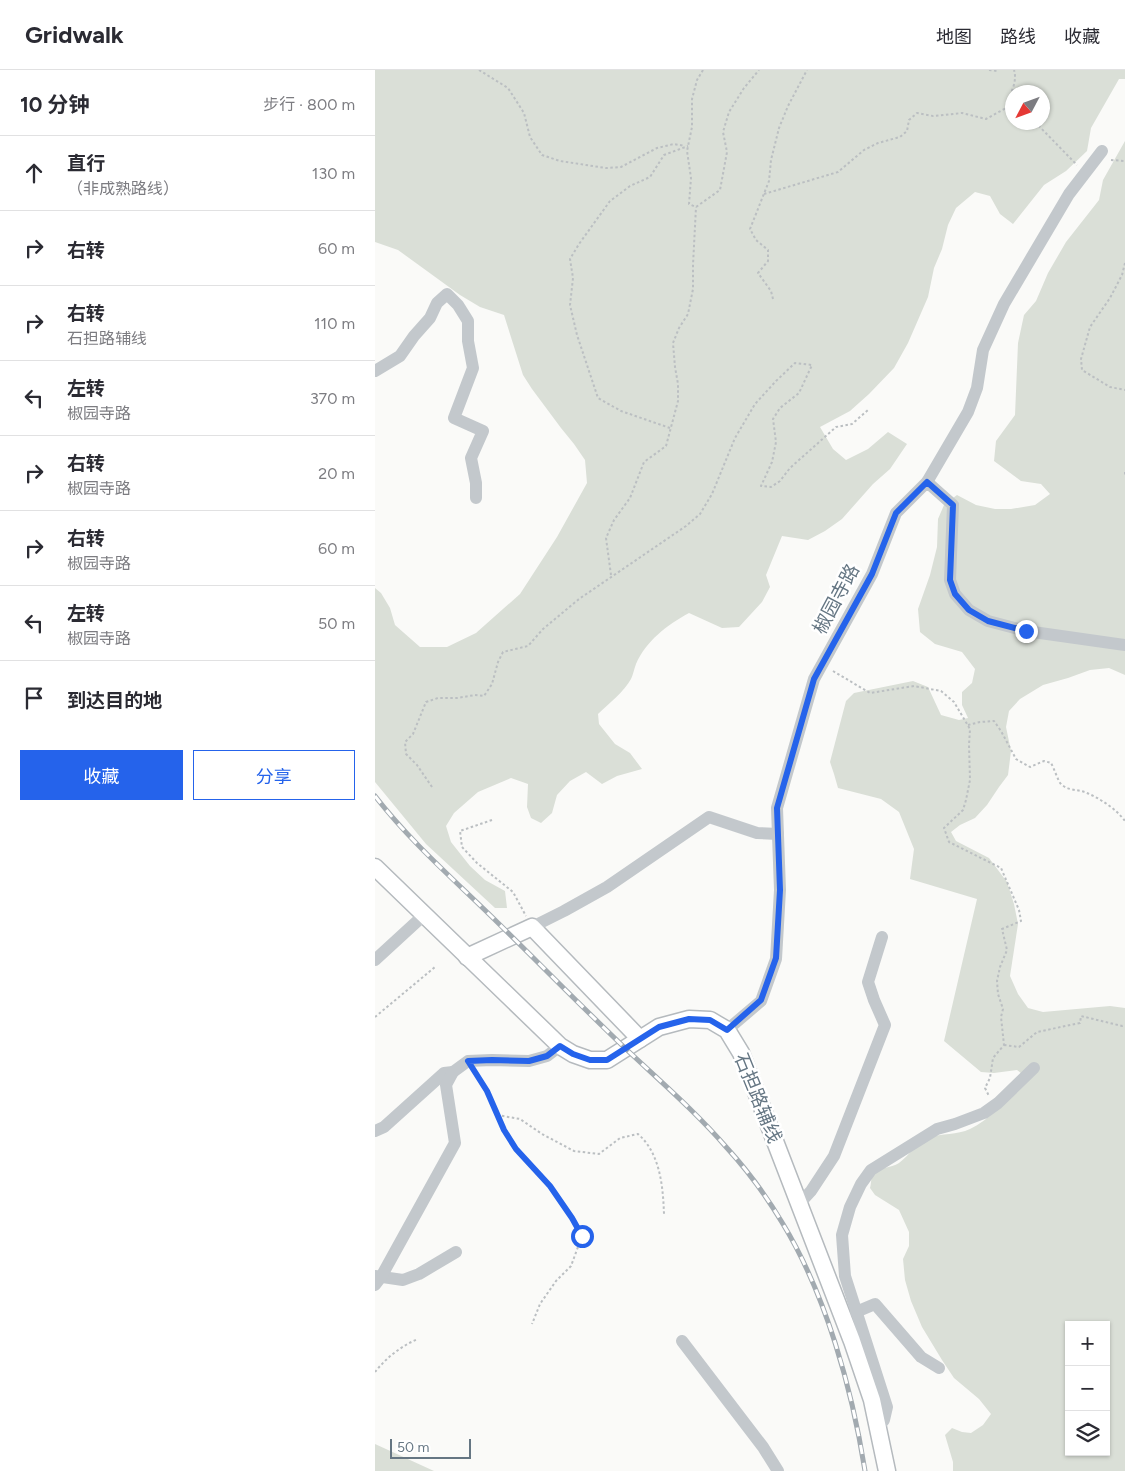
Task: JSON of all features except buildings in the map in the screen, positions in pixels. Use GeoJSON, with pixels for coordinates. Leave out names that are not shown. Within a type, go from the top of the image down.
{"type":"FeatureCollection","features":[{"type":"Feature","properties":{"kind":"main road","name":"石担路辅线"},"geometry":{"type":"LineString","coordinates":[[375,867],[560,1046],[573,1054],[590,1060],[607,1060],[659,1027],[689,1019],[710,1020],[727,1030],[741,1053],[852,1341],[872,1400],[887,1471]]}},
{"type":"Feature","properties":{"kind":"main road"},"geometry":{"type":"LineString","coordinates":[[467,957],[532,927],[640,1039]]}},
{"type":"Feature","properties":{"kind":"street","name":"椒园寺路"},"geometry":{"type":"LineString","coordinates":[[727,1030],[761,1000],[776,958],[780,890],[777,808],[814,679],[872,574],[896,513],[927,482],[968,412],[977,388],[983,350],[1004,304],[1069,194],[1102,151]]}},
{"type":"Feature","properties":{"kind":"street"},"geometry":{"type":"LineString","coordinates":[[375,371],[401,356],[414,336],[430,318],[437,303],[447,294],[458,305],[468,321],[468,342],[473,368],[454,418],[483,431],[471,458],[476,483],[476,498]]}},
{"type":"Feature","properties":{"kind":"street"},"geometry":{"type":"LineString","coordinates":[[927,482],[953,505],[950,580],[955,594],[969,610],[988,621],[1026,631],[1125,645]]}},
{"type":"Feature","properties":{"kind":"street"},"geometry":{"type":"LineString","coordinates":[[532,927],[607,888],[709,817],[757,833],[778,834]]}},
{"type":"Feature","properties":{"kind":"street"},"geometry":{"type":"LineString","coordinates":[[375,959],[424,915]]}},
{"type":"Feature","properties":{"kind":"street"},"geometry":{"type":"LineString","coordinates":[[799,1204],[811,1191],[834,1156],[885,1025],[868,982],[882,937]]}},
{"type":"Feature","properties":{"kind":"street"},"geometry":{"type":"LineString","coordinates":[[456,1252],[419,1274],[403,1280],[377,1280],[455,1144],[445,1085],[453,1072],[468,1061],[529,1061],[547,1056],[560,1046]]}},
{"type":"Feature","properties":{"kind":"street"},"geometry":{"type":"LineString","coordinates":[[878,1427],[884,1420],[887,1407],[845,1276],[842,1235],[850,1207],[861,1184],[871,1170],[937,1130],[984,1113],[1034,1068]]}},
{"type":"Feature","properties":{"kind":"street"},"geometry":{"type":"LineString","coordinates":[[375,1131],[384,1127],[444,1073],[453,1072]]}},
{"type":"Feature","properties":{"kind":"street"},"geometry":{"type":"LineString","coordinates":[[856,1312],[875,1304],[921,1357],[939,1368]]}},
{"type":"Feature","properties":{"kind":"street"},"geometry":{"type":"LineString","coordinates":[[682,1341],[763,1447],[778,1471]]}},
{"type":"Feature","properties":{"kind":"path"},"geometry":{"type":"LineString","coordinates":[[479,70],[508,88],[523,113],[530,137],[542,154],[560,161],[606,168],[621,167],[657,148],[674,144],[688,146]]}},
{"type":"Feature","properties":{"kind":"path"},"geometry":{"type":"LineString","coordinates":[[696,207],[689,204],[691,178],[687,152],[692,126],[692,99],[697,80],[703,70]]}},
{"type":"Feature","properties":{"kind":"path"},"geometry":{"type":"LineString","coordinates":[[696,207],[720,190],[727,152],[723,132],[729,112],[744,88],[759,70]]}},
{"type":"Feature","properties":{"kind":"path"},"geometry":{"type":"LineString","coordinates":[[773,298],[771,291],[759,273],[768,261],[768,250],[756,240],[750,229],[769,181],[771,160],[779,128],[807,70]]}},
{"type":"Feature","properties":{"kind":"path"},"geometry":{"type":"LineString","coordinates":[[989,70],[998,70]]}},
{"type":"Feature","properties":{"kind":"path"},"geometry":{"type":"LineString","coordinates":[[1014,70],[1016,80],[1014,85]]}},
{"type":"Feature","properties":{"kind":"path"},"geometry":{"type":"LineString","coordinates":[[764,194],[838,172],[864,150],[878,143],[900,137],[907,131],[909,120],[917,114],[933,116],[962,113],[986,119],[1005,109]]}},
{"type":"Feature","properties":{"kind":"path"},"geometry":{"type":"LineString","coordinates":[[1043,130],[1085,172]]}},
{"type":"Feature","properties":{"kind":"path"},"geometry":{"type":"LineString","coordinates":[[670,428],[621,411],[598,398],[577,335],[570,305],[573,278],[570,259],[610,201],[630,186],[650,177],[665,155],[688,146]]}},
{"type":"Feature","properties":{"kind":"path"},"geometry":{"type":"LineString","coordinates":[[611,576],[606,538],[614,520],[630,498],[644,462],[666,446],[679,401],[673,342],[687,314],[693,289],[696,207]]}},
{"type":"Feature","properties":{"kind":"path"},"geometry":{"type":"LineString","coordinates":[[1125,263],[1122,275],[1110,298],[1090,327],[1081,359],[1081,370],[1110,387],[1125,390]]}},
{"type":"Feature","properties":{"kind":"path"},"geometry":{"type":"LineString","coordinates":[[432,787],[417,765],[406,754],[405,742],[413,734],[425,702],[438,698],[484,696],[491,684],[503,652],[528,646],[560,614],[611,576],[686,526],[700,514],[715,486],[735,438],[755,404],[795,363],[812,365],[799,393],[780,408],[773,419],[776,442],[772,462],[761,486],[771,487],[780,481],[790,468],[836,427],[852,424],[868,410]]}},
{"type":"Feature","properties":{"kind":"path"},"geometry":{"type":"LineString","coordinates":[[1125,472],[1125,477]]}},
{"type":"Feature","properties":{"kind":"path"},"geometry":{"type":"LineString","coordinates":[[822,664],[870,693],[914,686],[941,691],[954,702],[970,730],[970,780],[966,800],[963,810],[944,828],[949,842],[1001,868],[1019,910],[1021,921],[1002,929],[1007,950],[999,967],[997,981],[998,994],[1003,1009],[1001,1017],[1004,1044],[993,1058],[990,1078],[985,1088],[994,1106]]}},
{"type":"Feature","properties":{"kind":"path"},"geometry":{"type":"LineString","coordinates":[[968,725],[994,721],[1017,759],[1030,767],[1044,761],[1051,763],[1056,770],[1060,783],[1070,790],[1085,792],[1119,814],[1125,821]]}},
{"type":"Feature","properties":{"kind":"path"},"geometry":{"type":"LineString","coordinates":[[493,820],[460,831],[462,847],[477,863],[513,892],[532,927]]}},
{"type":"Feature","properties":{"kind":"path"},"geometry":{"type":"LineString","coordinates":[[375,1017],[435,967]]}},
{"type":"Feature","properties":{"kind":"path"},"geometry":{"type":"LineString","coordinates":[[1004,1044],[1019,1047],[1037,1032],[1079,1023],[1081,1016],[1122,1026],[1125,1025]]}},
{"type":"Feature","properties":{"kind":"path"},"geometry":{"type":"LineString","coordinates":[[468,1061],[487,1091],[504,1130],[516,1149],[550,1186],[582,1236],[571,1266],[556,1281],[540,1304],[532,1324]]}},
{"type":"Feature","properties":{"kind":"path"},"geometry":{"type":"LineString","coordinates":[[497,1115],[520,1119],[542,1134],[574,1150],[591,1153],[599,1154],[620,1138],[637,1134],[645,1141],[656,1160],[663,1190],[663,1214]]}},
{"type":"Feature","properties":{"kind":"path"},"geometry":{"type":"LineString","coordinates":[[375,1372],[395,1352],[418,1339]]}},
{"type":"Feature","properties":{"kind":"shaded area"},"geometry":{"type":"Polygon","coordinates":[[[375,70],[1125,70],[1125,79],[1119,79],[1091,128],[1087,151],[1066,171],[1044,185],[1013,224],[1000,214],[990,196],[975,192],[956,208],[948,225],[942,249],[934,268],[928,297],[908,343],[894,368],[850,411],[820,427],[833,449],[846,460],[868,449],[888,432],[907,444],[890,469],[873,484],[842,519],[825,531],[808,540],[782,536],[766,575],[770,587],[762,602],[739,627],[722,628],[689,613],[665,628],[651,641],[640,656],[628,684],[598,714],[599,724],[615,744],[630,753],[642,769],[617,776],[602,784],[586,772],[570,781],[557,795],[552,813],[541,823],[531,818],[527,807],[528,784],[511,778],[478,792],[454,813],[446,826],[451,842],[470,866],[485,880],[505,891],[507,908],[495,908],[426,844],[375,782],[375,588],[381,593],[390,608],[395,625],[420,647],[447,647],[476,633],[520,594],[557,537],[587,483],[585,460],[523,375],[504,315],[480,307],[460,295],[398,250],[375,242],[375,70]]]}},
{"type":"Feature","properties":{"kind":"shaded area"},"geometry":{"type":"Polygon","coordinates":[[[1125,141],[1125,675],[1109,668],[1090,670],[1043,685],[1020,699],[1009,711],[1006,727],[1011,751],[1008,775],[987,805],[975,818],[960,825],[951,832],[956,841],[989,858],[1007,882],[1018,924],[1010,976],[1018,994],[1028,1008],[1043,1012],[1110,1006],[1125,1008],[1125,1471],[953,1471],[953,1462],[945,1435],[952,1428],[971,1433],[983,1425],[991,1414],[979,1399],[954,1378],[922,1327],[911,1301],[905,1280],[903,1259],[909,1246],[909,1232],[899,1210],[875,1195],[870,1188],[872,1176],[881,1169],[899,1163],[923,1140],[933,1136],[965,1131],[986,1119],[1001,1106],[1026,1077],[1017,1070],[994,1073],[981,1072],[944,1041],[977,899],[910,879],[914,849],[899,812],[881,799],[838,788],[830,762],[846,701],[854,693],[913,681],[928,687],[941,715],[959,720],[968,718],[962,705],[962,692],[972,683],[975,669],[962,652],[935,644],[920,632],[918,609],[930,575],[937,547],[938,519],[944,505],[957,495],[976,505],[995,509],[1011,509],[1035,505],[1050,494],[1041,484],[1021,481],[994,461],[996,441],[1015,415],[1018,343],[1024,315],[1036,301],[1048,273],[1066,242],[1099,200],[1103,180],[1125,141]]]}},
{"type":"Feature","properties":{"kind":"shaded area"},"geometry":{"type":"Polygon","coordinates":[[[375,1444],[434,1471],[375,1471],[375,1444]]]}},
{"type":"Feature","properties":{"kind":"railway"},"geometry":{"type":"LineString","coordinates":[[375,796],[431,858],[703,1122],[757,1184],[777,1214],[798,1252],[824,1312],[845,1376],[865,1471]]}},
{"type":"Feature","properties":{"kind":"route"},"geometry":{"type":"LineString","coordinates":[[582,1236],[550,1186],[516,1149],[504,1130],[487,1091],[468,1061],[529,1061],[547,1056],[560,1046],[573,1054],[590,1060],[607,1060],[659,1027],[689,1019],[710,1020],[727,1030],[761,1000],[776,958],[780,890],[777,808],[814,679],[872,574],[896,513],[927,482],[953,505],[950,580],[955,594],[969,610],[988,621],[1026,631]]}}]}
